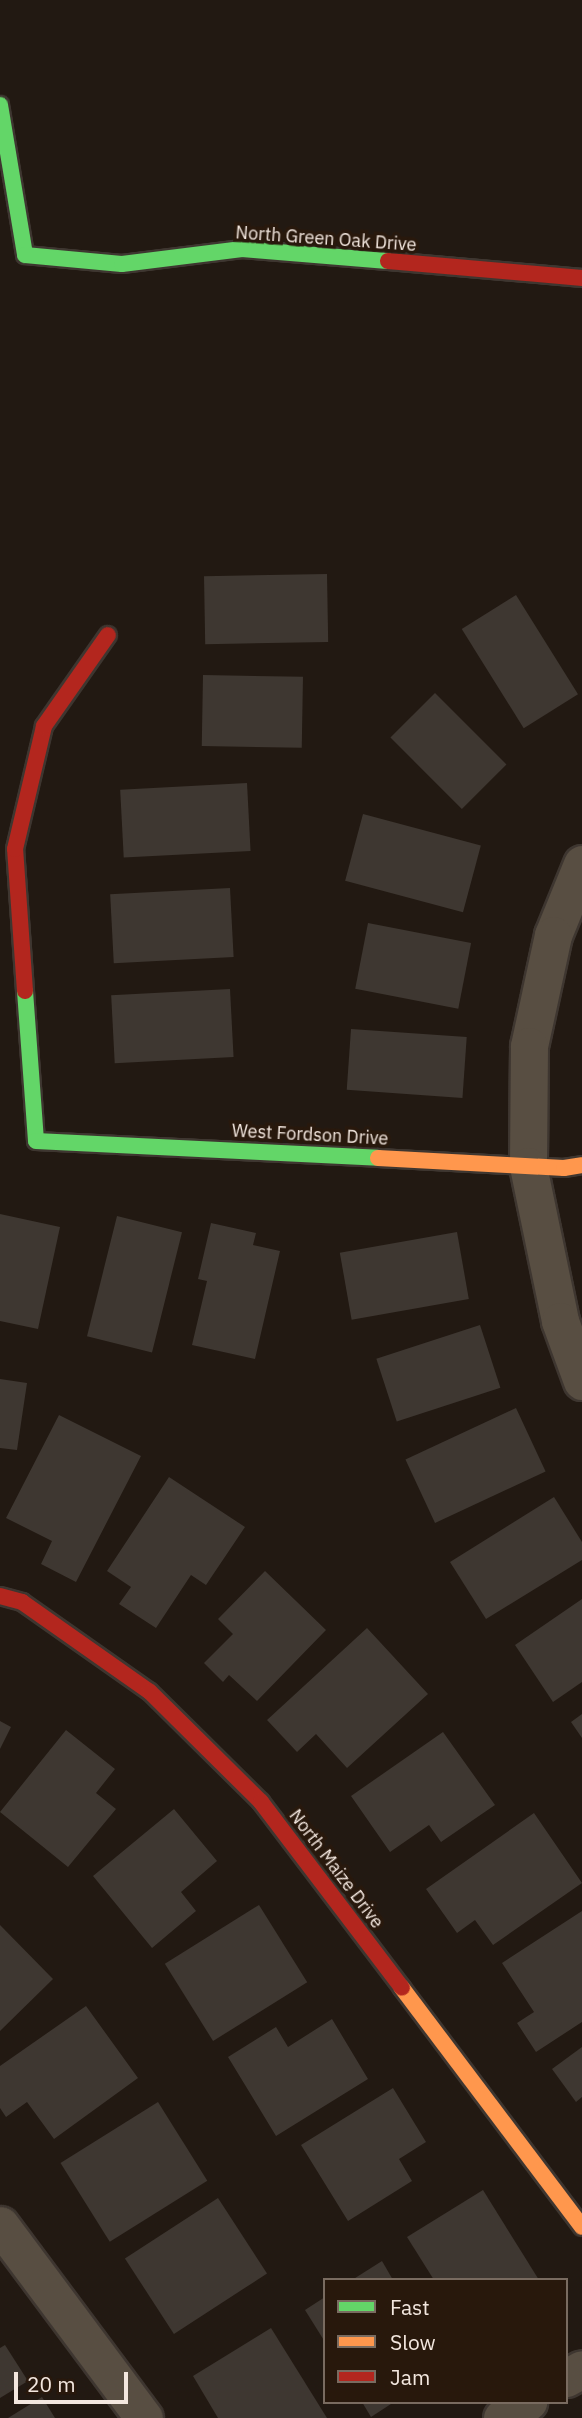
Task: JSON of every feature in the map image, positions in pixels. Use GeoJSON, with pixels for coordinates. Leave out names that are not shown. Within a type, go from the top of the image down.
{"type":"FeatureCollection","features":[{"type":"Feature","properties":{"kind":"street","name":"North Green Oak Drive"},"geometry":{"type":"LineString","coordinates":[[0,105],[25,255],[122,264],[242,249],[582,278]]}},
{"type":"Feature","properties":{"kind":"street"},"geometry":{"type":"LineString","coordinates":[[8,849],[44,726],[108,635]]}},
{"type":"Feature","properties":{"kind":"street","name":"West Fordson Drive"},"geometry":{"type":"LineString","coordinates":[[8,849],[36,1141],[528,1166],[582,1165]]}},
{"type":"Feature","properties":{"kind":"street"},"geometry":{"type":"LineString","coordinates":[[582,864],[553,935],[529,1045],[528,1166],[560,1321],[582,1381]]}},
{"type":"Feature","properties":{"kind":"street","name":"North Maize Drive"},"geometry":{"type":"LineString","coordinates":[[0,1596],[22,1602],[150,1692],[261,1802],[582,2227]]}},
{"type":"Feature","properties":{"kind":"street"},"geometry":{"type":"LineString","coordinates":[[0,2225],[144,2418]]}},
{"type":"Feature","properties":{"kind":"street"},"geometry":{"type":"LineString","coordinates":[[502,2418],[525,2404]]}},
{"type":"Feature","properties":{"kind":"building"},"geometry":{"type":"Polygon","coordinates":[[[327,574],[328,642],[205,644],[204,576],[327,574]]]}},
{"type":"Feature","properties":{"kind":"building"},"geometry":{"type":"Polygon","coordinates":[[[516,595],[578,694],[524,728],[462,629],[516,595]]]}},
{"type":"Feature","properties":{"kind":"building"},"geometry":{"type":"Polygon","coordinates":[[[203,675],[303,677],[302,748],[202,746],[203,675]]]}},
{"type":"Feature","properties":{"kind":"building"},"geometry":{"type":"Polygon","coordinates":[[[435,693],[506,764],[462,809],[390,738],[435,693]]]}},
{"type":"Feature","properties":{"kind":"building"},"geometry":{"type":"Polygon","coordinates":[[[247,783],[251,851],[124,858],[120,790],[247,783]]]}},
{"type":"Feature","properties":{"kind":"building"},"geometry":{"type":"Polygon","coordinates":[[[363,814],[481,846],[463,912],[345,881],[363,814]]]}},
{"type":"Feature","properties":{"kind":"building"},"geometry":{"type":"Polygon","coordinates":[[[230,888],[234,957],[114,963],[110,894],[230,888]]]}},
{"type":"Feature","properties":{"kind":"building"},"geometry":{"type":"Polygon","coordinates":[[[368,923],[471,943],[458,1009],[355,989],[368,923]]]}},
{"type":"Feature","properties":{"kind":"building"},"geometry":{"type":"Polygon","coordinates":[[[230,989],[234,1057],[115,1063],[111,995],[230,989]]]}},
{"type":"Feature","properties":{"kind":"building"},"geometry":{"type":"Polygon","coordinates":[[[351,1029],[467,1037],[462,1098],[347,1090],[351,1029]]]}},
{"type":"Feature","properties":{"kind":"building"},"geometry":{"type":"Polygon","coordinates":[[[0,1214],[60,1227],[38,1329],[0,1321],[0,1214]]]}},
{"type":"Feature","properties":{"kind":"building"},"geometry":{"type":"Polygon","coordinates":[[[117,1216],[182,1232],[152,1353],[87,1336],[117,1216]]]}},
{"type":"Feature","properties":{"kind":"building"},"geometry":{"type":"Polygon","coordinates":[[[211,1223],[256,1233],[253,1245],[280,1251],[255,1359],[192,1345],[207,1281],[198,1279],[211,1223]]]}},
{"type":"Feature","properties":{"kind":"building"},"geometry":{"type":"Polygon","coordinates":[[[457,1232],[469,1299],[352,1320],[340,1253],[457,1232]]]}},
{"type":"Feature","properties":{"kind":"building"},"geometry":{"type":"Polygon","coordinates":[[[480,1325],[500,1388],[397,1421],[376,1359],[480,1325]]]}},
{"type":"Feature","properties":{"kind":"building"},"geometry":{"type":"Polygon","coordinates":[[[0,1379],[27,1383],[17,1450],[0,1448],[0,1379]]]}},
{"type":"Feature","properties":{"kind":"building"},"geometry":{"type":"Polygon","coordinates":[[[516,1408],[546,1471],[435,1523],[405,1460],[516,1408]]]}},
{"type":"Feature","properties":{"kind":"building"},"geometry":{"type":"Polygon","coordinates":[[[59,1415],[141,1456],[76,1582],[41,1564],[52,1541],[6,1518],[59,1415]]]}},
{"type":"Feature","properties":{"kind":"building"},"geometry":{"type":"Polygon","coordinates":[[[169,1477],[245,1527],[206,1585],[191,1575],[156,1628],[119,1604],[131,1587],[107,1571],[169,1477]]]}},
{"type":"Feature","properties":{"kind":"building"},"geometry":{"type":"Polygon","coordinates":[[[554,1497],[582,1542],[582,1560],[486,1619],[450,1562],[554,1497]]]}},
{"type":"Feature","properties":{"kind":"building"},"geometry":{"type":"Polygon","coordinates":[[[265,1571],[326,1630],[257,1701],[229,1675],[223,1682],[204,1663],[233,1634],[218,1619],[265,1571]]]}},
{"type":"Feature","properties":{"kind":"building"},"geometry":{"type":"Polygon","coordinates":[[[582,1599],[582,1682],[553,1702],[515,1645],[582,1599]]]}},
{"type":"Feature","properties":{"kind":"building"},"geometry":{"type":"Polygon","coordinates":[[[367,1628],[428,1694],[347,1768],[316,1734],[297,1752],[267,1720],[367,1628]]]}},
{"type":"Feature","properties":{"kind":"building"},"geometry":{"type":"Polygon","coordinates":[[[582,1714],[582,1738],[571,1722],[582,1714]]]}},
{"type":"Feature","properties":{"kind":"building"},"geometry":{"type":"Polygon","coordinates":[[[0,1721],[11,1727],[0,1749],[0,1721]]]}},
{"type":"Feature","properties":{"kind":"building"},"geometry":{"type":"Polygon","coordinates":[[[66,1730],[115,1769],[96,1793],[116,1809],[68,1867],[0,1812],[66,1730]]]}},
{"type":"Feature","properties":{"kind":"building"},"geometry":{"type":"Polygon","coordinates":[[[443,1732],[495,1805],[441,1842],[429,1825],[390,1852],[351,1796],[443,1732]]]}},
{"type":"Feature","properties":{"kind":"building"},"geometry":{"type":"Polygon","coordinates":[[[174,1809],[217,1861],[181,1892],[196,1911],[152,1948],[93,1876],[174,1809]]]}},
{"type":"Feature","properties":{"kind":"building"},"geometry":{"type":"Polygon","coordinates":[[[534,1813],[582,1883],[493,1945],[475,1920],[457,1933],[426,1889],[534,1813]]]}},
{"type":"Feature","properties":{"kind":"building"},"geometry":{"type":"Polygon","coordinates":[[[259,1905],[307,1982],[213,2041],[165,1964],[259,1905]]]}},
{"type":"Feature","properties":{"kind":"building"},"geometry":{"type":"Polygon","coordinates":[[[582,1911],[582,2022],[536,2052],[517,2023],[534,2012],[502,1963],[582,1911]]]}},
{"type":"Feature","properties":{"kind":"building"},"geometry":{"type":"Polygon","coordinates":[[[0,1925],[53,1979],[0,2031],[0,1925]]]}},
{"type":"Feature","properties":{"kind":"building"},"geometry":{"type":"Polygon","coordinates":[[[86,2006],[138,2078],[54,2139],[27,2102],[6,2117],[0,2108],[0,2066],[86,2006]]]}},
{"type":"Feature","properties":{"kind":"building"},"geometry":{"type":"Polygon","coordinates":[[[332,2019],[368,2079],[276,2136],[228,2057],[276,2027],[288,2047],[332,2019]]]}},
{"type":"Feature","properties":{"kind":"building"},"geometry":{"type":"Polygon","coordinates":[[[582,2047],[582,2097],[576,2102],[552,2069],[582,2047]]]}},
{"type":"Feature","properties":{"kind":"building"},"geometry":{"type":"Polygon","coordinates":[[[393,2088],[426,2142],[399,2159],[412,2181],[348,2221],[301,2145],[393,2088]]]}},
{"type":"Feature","properties":{"kind":"building"},"geometry":{"type":"Polygon","coordinates":[[[158,2102],[207,2181],[110,2242],[60,2163],[158,2102]]]}},
{"type":"Feature","properties":{"kind":"building"},"geometry":{"type":"Polygon","coordinates":[[[483,2190],[538,2278],[433,2278],[407,2237],[483,2190]]]}},
{"type":"Feature","properties":{"kind":"building"},"geometry":{"type":"Polygon","coordinates":[[[218,2198],[267,2273],[174,2334],[125,2258],[218,2198]]]}},
{"type":"Feature","properties":{"kind":"building"},"geometry":{"type":"Polygon","coordinates":[[[382,2261],[392,2278],[355,2278],[382,2261]]]}},
{"type":"Feature","properties":{"kind":"building"},"geometry":{"type":"Polygon","coordinates":[[[323,2298],[323,2339],[305,2310],[323,2298]]]}},
{"type":"Feature","properties":{"kind":"building"},"geometry":{"type":"Polygon","coordinates":[[[271,2328],[327,2418],[218,2418],[193,2376],[271,2328]]]}},
{"type":"Feature","properties":{"kind":"building"},"geometry":{"type":"Polygon","coordinates":[[[5,2345],[28,2381],[0,2398],[0,2348],[5,2345]]]}},
{"type":"Feature","properties":{"kind":"building"},"geometry":{"type":"Polygon","coordinates":[[[42,2397],[55,2418],[8,2418],[42,2397]]]}},
{"type":"Feature","properties":{"kind":"building"},"geometry":{"type":"Polygon","coordinates":[[[363,2404],[391,2404],[371,2417],[363,2404]]]}},
{"type":"Feature","properties":{"kind":"traffic: fast"},"geometry":{"type":"LineString","coordinates":[[0,105],[25,255],[122,264],[242,249],[388,261]]}},
{"type":"Feature","properties":{"kind":"traffic: fast"},"geometry":{"type":"LineString","coordinates":[[25,991],[36,1141],[378,1158]]}},
{"type":"Feature","properties":{"kind":"traffic: slow"},"geometry":{"type":"LineString","coordinates":[[378,1158],[564,1168],[582,1165]]}},
{"type":"Feature","properties":{"kind":"traffic: slow"},"geometry":{"type":"LineString","coordinates":[[402,1988],[582,2227]]}},
{"type":"Feature","properties":{"kind":"traffic: jam"},"geometry":{"type":"LineString","coordinates":[[388,261],[582,278]]}},
{"type":"Feature","properties":{"kind":"traffic: jam"},"geometry":{"type":"LineString","coordinates":[[25,991],[15,849],[44,726],[108,635]]}},
{"type":"Feature","properties":{"kind":"traffic: jam"},"geometry":{"type":"LineString","coordinates":[[0,1596],[22,1602],[150,1692],[261,1802],[402,1988]]}}]}
